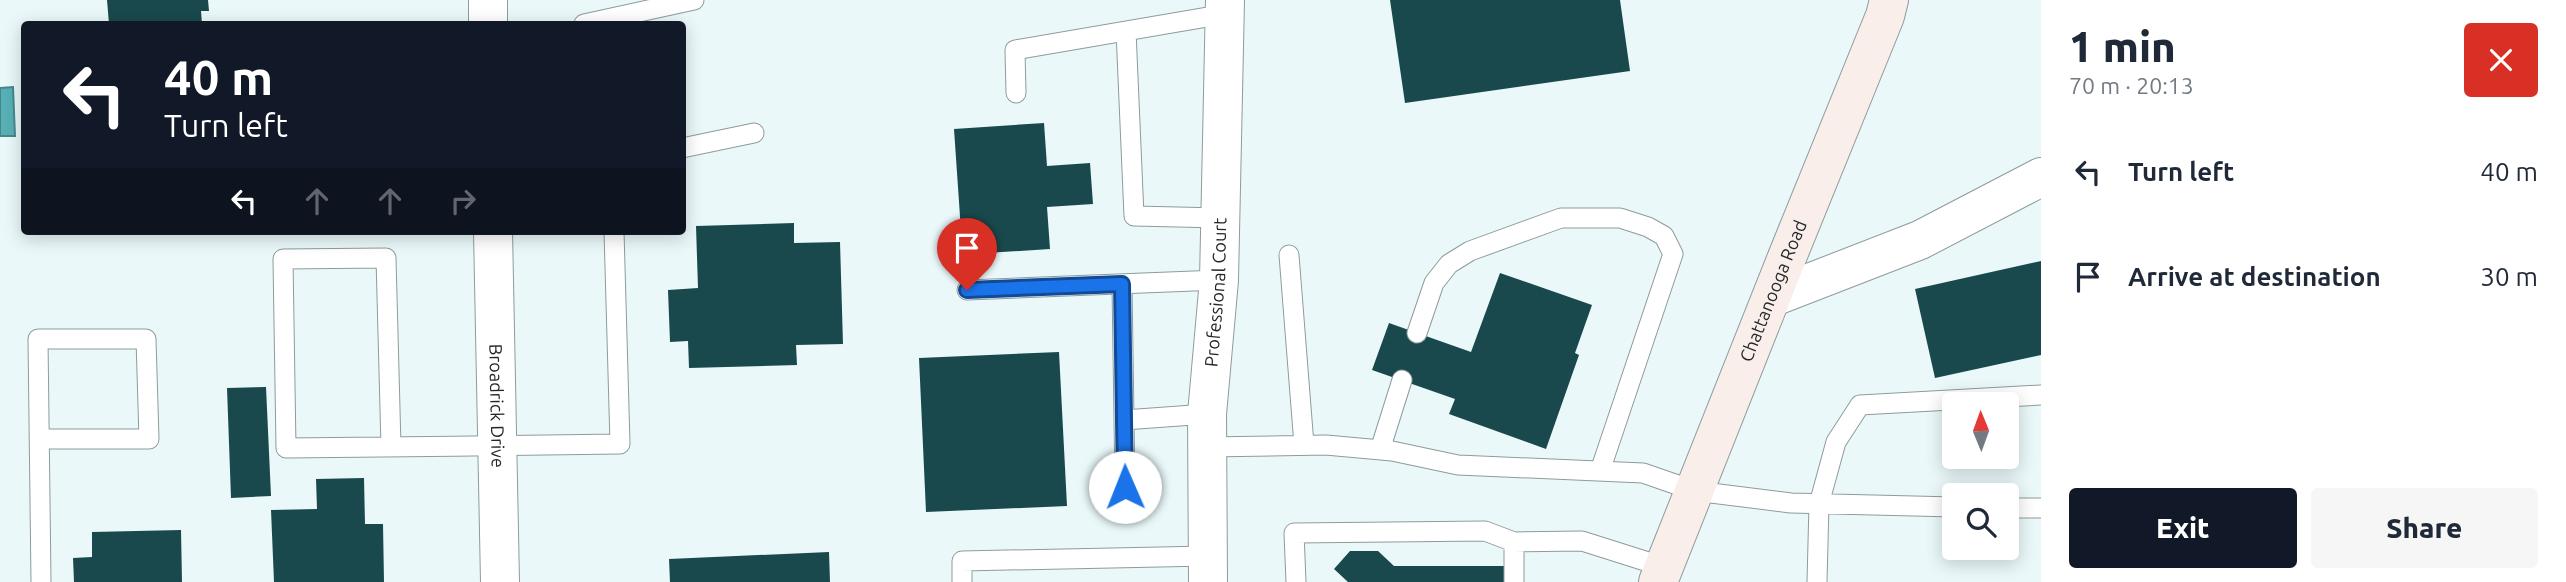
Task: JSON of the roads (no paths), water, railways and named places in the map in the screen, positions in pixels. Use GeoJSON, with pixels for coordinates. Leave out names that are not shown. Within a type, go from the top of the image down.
{"type":"FeatureCollection","features":[{"type":"Feature","properties":{"kind":"main road","name":"Chattanooga Road"},"geometry":{"type":"LineString","coordinates":[[1661,574],[1773,297],[1792,242],[1885,16],[1889,0]]}},
{"type":"Feature","properties":{"kind":"street"},"geometry":{"type":"LineString","coordinates":[[488,0],[488,21]]}},
{"type":"Feature","properties":{"kind":"street","name":"Professional Court"},"geometry":{"type":"LineString","coordinates":[[1208,569],[1207,430],[1219,280],[1225,7]]}},
{"type":"Feature","properties":{"kind":"street"},"geometry":{"type":"LineString","coordinates":[[1773,297],[1920,240],[2041,177]]}},
{"type":"Feature","properties":{"kind":"street","name":"Broadrick Drive"},"geometry":{"type":"LineString","coordinates":[[493,235],[500,582]]}},
{"type":"Feature","properties":{"kind":"lane"},"geometry":{"type":"LineString","coordinates":[[592,21],[629,7],[694,0]]}},
{"type":"Feature","properties":{"kind":"lane"},"geometry":{"type":"LineString","coordinates":[[1016,93],[1015,50],[1126,31],[1225,7]]}},
{"type":"Feature","properties":{"kind":"lane"},"geometry":{"type":"LineString","coordinates":[[1126,31],[1134,216],[1221,218]]}},
{"type":"Feature","properties":{"kind":"lane"},"geometry":{"type":"LineString","coordinates":[[686,147],[754,133]]}},
{"type":"Feature","properties":{"kind":"lane"},"geometry":{"type":"LineString","coordinates":[[1417,333],[1434,283],[1450,264],[1470,251],[1561,219],[1620,218],[1648,227],[1664,236],[1673,254],[1600,471]]}},
{"type":"Feature","properties":{"kind":"lane"},"geometry":{"type":"LineString","coordinates":[[391,447],[386,258],[283,260],[286,448],[497,446],[620,444],[614,235]]}},
{"type":"Feature","properties":{"kind":"lane"},"geometry":{"type":"LineString","coordinates":[[1289,255],[1304,445]]}},
{"type":"Feature","properties":{"kind":"lane"},"geometry":{"type":"LineString","coordinates":[[967,290],[1219,280]]}},
{"type":"Feature","properties":{"kind":"lane"},"geometry":{"type":"LineString","coordinates":[[1122,284],[1125,487]]}},
{"type":"Feature","properties":{"kind":"lane"},"geometry":{"type":"LineString","coordinates":[[39,439],[149,439],[146,339],[37,339],[41,582]]}},
{"type":"Feature","properties":{"kind":"lane"},"geometry":{"type":"LineString","coordinates":[[1380,450],[1402,380]]}},
{"type":"Feature","properties":{"kind":"lane"},"geometry":{"type":"LineString","coordinates":[[1817,582],[1819,504],[1836,442],[1860,405],[2041,394]]}},
{"type":"Feature","properties":{"kind":"lane"},"geometry":{"type":"LineString","coordinates":[[1124,420],[1304,445],[1380,450],[1458,465],[1643,473],[1695,491],[1791,503],[1942,507]]}},
{"type":"Feature","properties":{"kind":"lane"},"geometry":{"type":"LineString","coordinates":[[2019,508],[2041,508]]}},
{"type":"Feature","properties":{"kind":"lane"},"geometry":{"type":"LineString","coordinates":[[1296,582],[1294,533],[1485,531],[1514,542],[1582,541],[1661,574]]}},
{"type":"Feature","properties":{"kind":"lane"},"geometry":{"type":"LineString","coordinates":[[1514,542],[1514,582]]}},
{"type":"Feature","properties":{"kind":"lane"},"geometry":{"type":"LineString","coordinates":[[962,582],[962,561],[1208,569]]}},
{"type":"Feature","properties":{"kind":"water"},"geometry":{"type":"Polygon","coordinates":[[[13,87],[15,136],[0,136],[0,88],[13,87]]]}}]}
